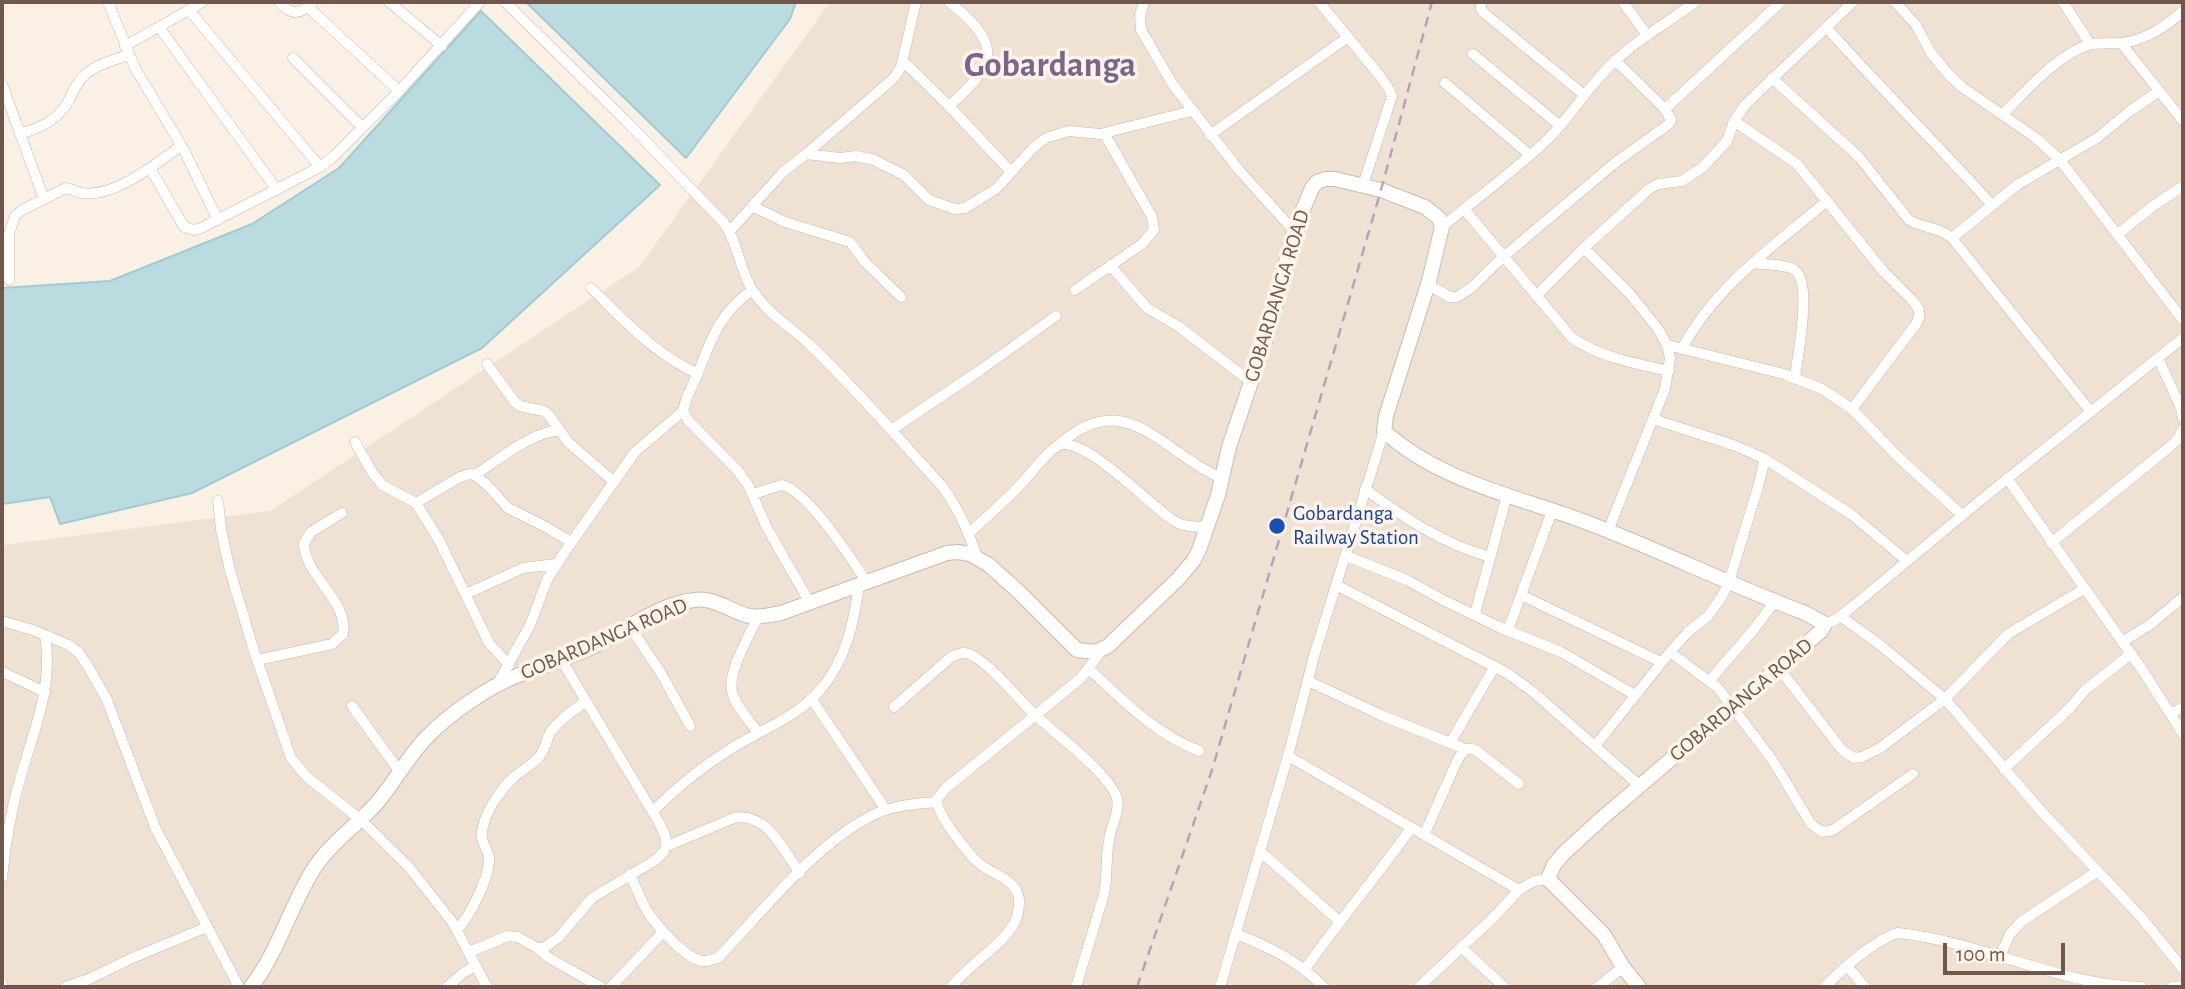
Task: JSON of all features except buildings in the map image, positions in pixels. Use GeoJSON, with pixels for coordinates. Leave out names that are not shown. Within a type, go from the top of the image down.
{"type":"FeatureCollection","features":[{"type":"Feature","properties":{"kind":"main road","name":"GOBARDANGA ROAD"},"geometry":{"type":"LineString","coordinates":[[1102,650],[1188,568],[1199,550],[1229,447],[1269,329],[1294,231],[1307,195],[1317,182],[1335,179],[1388,192],[1419,204],[1439,218],[1442,226]]}},
{"type":"Feature","properties":{"kind":"main road"},"geometry":{"type":"LineString","coordinates":[[1384,431],[1386,416],[1428,285],[1442,226]]}},
{"type":"Feature","properties":{"kind":"main road","name":"GOBARDANGA ROAD"},"geometry":{"type":"LineString","coordinates":[[1384,431],[1435,466],[1608,531],[1825,624],[1821,631],[1563,854],[1548,879]]}},
{"type":"Feature","properties":{"kind":"main road","name":"GOBARDANGA ROAD"},"geometry":{"type":"LineString","coordinates":[[251,987],[266,965],[313,868],[330,846],[379,801],[437,727],[496,686],[517,675],[562,660],[656,612],[695,600],[706,600],[758,617],[781,613],[947,553],[965,552],[977,557]]}},
{"type":"Feature","properties":{"kind":"main road"},"geometry":{"type":"LineString","coordinates":[[977,557],[1020,593],[1072,646],[1087,652],[1102,650]]}},
{"type":"Feature","properties":{"kind":"main road"},"geometry":{"type":"LineString","coordinates":[[1548,879],[1604,935],[1623,967],[1639,987]]}},
{"type":"Feature","properties":{"kind":"street"},"geometry":{"type":"LineString","coordinates":[[108,2],[126,50],[181,146],[218,220]]}},
{"type":"Feature","properties":{"kind":"street"},"geometry":{"type":"LineString","coordinates":[[279,2],[291,13],[302,12],[310,5],[399,91]]}},
{"type":"Feature","properties":{"kind":"street"},"geometry":{"type":"LineString","coordinates":[[389,2],[442,46]]}},
{"type":"Feature","properties":{"kind":"street"},"geometry":{"type":"LineString","coordinates":[[150,168],[184,227],[194,230],[218,220],[320,167],[399,91],[480,2]]}},
{"type":"Feature","properties":{"kind":"street"},"geometry":{"type":"LineString","coordinates":[[505,2],[710,207],[730,231],[752,290],[820,355],[942,486],[955,504],[977,557]]}},
{"type":"Feature","properties":{"kind":"street"},"geometry":{"type":"LineString","coordinates":[[730,231],[783,172],[894,78],[902,61],[916,2]]}},
{"type":"Feature","properties":{"kind":"street"},"geometry":{"type":"LineString","coordinates":[[949,2],[977,27],[984,36],[988,49],[986,63],[972,86],[949,106]]}},
{"type":"Feature","properties":{"kind":"street"},"geometry":{"type":"LineString","coordinates":[[1144,2],[1140,15],[1141,30],[1157,59],[1210,135],[1264,200],[1294,231]]}},
{"type":"Feature","properties":{"kind":"street"},"geometry":{"type":"LineString","coordinates":[[1319,2],[1380,76],[1391,96],[1363,185]]}},
{"type":"Feature","properties":{"kind":"street"},"geometry":{"type":"LineString","coordinates":[[1481,2],[1484,13],[1583,94]]}},
{"type":"Feature","properties":{"kind":"street"},"geometry":{"type":"LineString","coordinates":[[1623,2],[1647,36]]}},
{"type":"Feature","properties":{"kind":"street"},"geometry":{"type":"LineString","coordinates":[[1442,226],[1530,155],[1615,60],[1695,2]]}},
{"type":"Feature","properties":{"kind":"street"},"geometry":{"type":"LineString","coordinates":[[1665,109],[1781,2]]}},
{"type":"Feature","properties":{"kind":"street"},"geometry":{"type":"LineString","coordinates":[[1536,296],[1649,189],[1658,184],[1682,181],[1703,167],[1727,141],[1734,121],[1746,104],[1853,2]]}},
{"type":"Feature","properties":{"kind":"street"},"geometry":{"type":"LineString","coordinates":[[1895,2],[1922,34],[1939,65],[1962,86],[2036,138],[2060,160],[2183,320]]}},
{"type":"Feature","properties":{"kind":"street"},"geometry":{"type":"LineString","coordinates":[[2063,2],[2090,44]]}},
{"type":"Feature","properties":{"kind":"street"},"geometry":{"type":"LineString","coordinates":[[20,134],[45,125],[57,117],[77,84],[88,72],[199,3]]}},
{"type":"Feature","properties":{"kind":"street"},"geometry":{"type":"LineString","coordinates":[[189,10],[320,167]]}},
{"type":"Feature","properties":{"kind":"street"},"geometry":{"type":"LineString","coordinates":[[2003,114],[2064,58],[2090,44],[2121,43],[2153,32],[2183,10]]}},
{"type":"Feature","properties":{"kind":"street"},"geometry":{"type":"LineString","coordinates":[[159,27],[277,190]]}},
{"type":"Feature","properties":{"kind":"street"},"geometry":{"type":"LineString","coordinates":[[1826,27],[1885,94],[1992,205]]}},
{"type":"Feature","properties":{"kind":"street"},"geometry":{"type":"LineString","coordinates":[[1210,135],[1348,37]]}},
{"type":"Feature","properties":{"kind":"street"},"geometry":{"type":"LineString","coordinates":[[2121,43],[2183,121]]}},
{"type":"Feature","properties":{"kind":"street"},"geometry":{"type":"LineString","coordinates":[[1473,54],[1559,125]]}},
{"type":"Feature","properties":{"kind":"street"},"geometry":{"type":"LineString","coordinates":[[293,58],[362,127]]}},
{"type":"Feature","properties":{"kind":"street"},"geometry":{"type":"LineString","coordinates":[[1428,285],[1443,294],[1457,297],[1471,288],[1503,257],[1616,162],[1665,128],[1671,120],[1665,109],[1615,60]]}},
{"type":"Feature","properties":{"kind":"street"},"geometry":{"type":"LineString","coordinates":[[902,61],[1011,172]]}},
{"type":"Feature","properties":{"kind":"street"},"geometry":{"type":"LineString","coordinates":[[1772,78],[1859,157],[1909,220],[1917,225],[1944,232],[1952,238],[2091,412]]}},
{"type":"Feature","properties":{"kind":"street"},"geometry":{"type":"LineString","coordinates":[[1445,83],[1530,155]]}},
{"type":"Feature","properties":{"kind":"street"},"geometry":{"type":"LineString","coordinates":[[2,84],[44,198]]}},
{"type":"Feature","properties":{"kind":"street"},"geometry":{"type":"LineString","coordinates":[[1952,238],[2017,185],[2098,138],[2158,92]]}},
{"type":"Feature","properties":{"kind":"street"},"geometry":{"type":"LineString","coordinates":[[806,154],[840,158],[856,156],[874,160],[904,175],[929,200],[955,209],[965,208],[989,195],[1035,146],[1046,138],[1069,131],[1104,133],[1192,111]]}},
{"type":"Feature","properties":{"kind":"street"},"geometry":{"type":"LineString","coordinates":[[1734,121],[1797,164],[1883,271],[1919,310],[1916,324],[1852,409]]}},
{"type":"Feature","properties":{"kind":"street"},"geometry":{"type":"LineString","coordinates":[[1075,290],[1152,235],[1155,225],[1104,133]]}},
{"type":"Feature","properties":{"kind":"street"},"geometry":{"type":"LineString","coordinates":[[9,280],[11,225],[22,210],[66,188],[80,193],[102,191],[131,180],[181,146]]}},
{"type":"Feature","properties":{"kind":"street"},"geometry":{"type":"LineString","coordinates":[[2118,234],[2152,206],[2183,186]]}},
{"type":"Feature","properties":{"kind":"street"},"geometry":{"type":"LineString","coordinates":[[1682,349],[1701,316],[1754,263],[1826,201]]}},
{"type":"Feature","properties":{"kind":"street"},"geometry":{"type":"LineString","coordinates":[[752,206],[785,222],[850,242],[865,262],[901,297]]}},
{"type":"Feature","properties":{"kind":"street"},"geometry":{"type":"LineString","coordinates":[[1464,209],[1572,338],[1586,347],[1627,361],[1669,370]]}},
{"type":"Feature","properties":{"kind":"street"},"geometry":{"type":"LineString","coordinates":[[1584,248],[1630,294],[1658,329],[1667,345],[1670,358],[1669,370],[1653,419],[1608,531]]}},
{"type":"Feature","properties":{"kind":"street"},"geometry":{"type":"LineString","coordinates":[[1754,263],[1791,268],[1801,277],[1803,309],[1795,377]]}},
{"type":"Feature","properties":{"kind":"street"},"geometry":{"type":"LineString","coordinates":[[1110,265],[1147,308],[1178,326],[1251,382]]}},
{"type":"Feature","properties":{"kind":"street"},"geometry":{"type":"LineString","coordinates":[[591,288],[653,348],[698,374]]}},
{"type":"Feature","properties":{"kind":"street"},"geometry":{"type":"LineString","coordinates":[[496,686],[530,625],[556,564],[635,452],[683,411],[719,323],[731,307],[752,290]]}},
{"type":"Feature","properties":{"kind":"street"},"geometry":{"type":"LineString","coordinates":[[891,430],[1056,316]]}},
{"type":"Feature","properties":{"kind":"street"},"geometry":{"type":"LineString","coordinates":[[1825,624],[1840,616],[2183,338]]}},
{"type":"Feature","properties":{"kind":"street"},"geometry":{"type":"LineString","coordinates":[[1667,345],[1795,377],[1822,389],[1852,409],[1897,456],[1962,515]]}},
{"type":"Feature","properties":{"kind":"street"},"geometry":{"type":"LineString","coordinates":[[2158,358],[2183,418]]}},
{"type":"Feature","properties":{"kind":"street"},"geometry":{"type":"LineString","coordinates":[[486,364],[515,402],[520,406],[544,411],[578,452],[613,481]]}},
{"type":"Feature","properties":{"kind":"street"},"geometry":{"type":"LineString","coordinates":[[683,411],[688,420],[738,471],[753,494],[767,528],[810,603]]}},
{"type":"Feature","properties":{"kind":"street"},"geometry":{"type":"LineString","coordinates":[[1653,419],[1736,446],[1765,459],[1852,515],[1908,561]]}},
{"type":"Feature","properties":{"kind":"street"},"geometry":{"type":"LineString","coordinates":[[969,533],[1059,445],[1081,427],[1093,423],[1120,421],[1146,430],[1221,478]]}},
{"type":"Feature","properties":{"kind":"street"},"geometry":{"type":"LineString","coordinates":[[2051,542],[2167,449],[2177,440],[2183,429]]}},
{"type":"Feature","properties":{"kind":"street"},"geometry":{"type":"LineString","coordinates":[[416,503],[465,475],[475,475],[528,440],[559,430]]}},
{"type":"Feature","properties":{"kind":"street"},"geometry":{"type":"LineString","coordinates":[[1220,987],[1336,585],[1384,431]]}},
{"type":"Feature","properties":{"kind":"street"},"geometry":{"type":"LineString","coordinates":[[355,442],[382,485],[416,503],[439,540],[489,643],[509,664]]}},
{"type":"Feature","properties":{"kind":"street"},"geometry":{"type":"LineString","coordinates":[[1059,445],[1074,444],[1083,449],[1115,471],[1174,521],[1207,527]]}},
{"type":"Feature","properties":{"kind":"street"},"geometry":{"type":"LineString","coordinates":[[1595,746],[1661,662],[1688,632],[1708,617],[1721,598],[1730,582],[1765,459]]}},
{"type":"Feature","properties":{"kind":"street"},"geometry":{"type":"LineString","coordinates":[[475,475],[508,508],[571,542]]}},
{"type":"Feature","properties":{"kind":"street"},"geometry":{"type":"LineString","coordinates":[[2007,478],[2131,654],[2183,734]]}},
{"type":"Feature","properties":{"kind":"street"},"geometry":{"type":"LineString","coordinates":[[653,811],[701,768],[790,714],[811,698],[830,677],[846,644],[863,584],[822,520],[795,491],[782,485],[753,494]]}},
{"type":"Feature","properties":{"kind":"street"},"geometry":{"type":"LineString","coordinates":[[1365,489],[1413,524],[1435,536],[1462,549],[1490,557]]}},
{"type":"Feature","properties":{"kind":"street"},"geometry":{"type":"LineString","coordinates":[[1475,614],[1507,495]]}},
{"type":"Feature","properties":{"kind":"street"},"geometry":{"type":"LineString","coordinates":[[218,500],[223,546],[257,660],[291,758],[307,777],[361,820],[408,866],[457,930],[487,987]]}},
{"type":"Feature","properties":{"kind":"street"},"geometry":{"type":"LineString","coordinates":[[1507,630],[1552,511]]}},
{"type":"Feature","properties":{"kind":"street"},"geometry":{"type":"LineString","coordinates":[[257,660],[332,644],[343,634],[344,628],[338,610],[304,551],[304,542],[311,532],[342,513]]}},
{"type":"Feature","properties":{"kind":"street"},"geometry":{"type":"LineString","coordinates":[[1346,556],[1408,580],[1507,630],[1562,653],[1635,695]]}},
{"type":"Feature","properties":{"kind":"street"},"geometry":{"type":"LineString","coordinates":[[466,594],[523,568],[556,564]]}},
{"type":"Feature","properties":{"kind":"street"},"geometry":{"type":"LineString","coordinates":[[1336,585],[1495,666],[1532,691],[1640,786]]}},
{"type":"Feature","properties":{"kind":"street"},"geometry":{"type":"LineString","coordinates":[[1778,667],[1842,750],[1854,758],[1862,757],[1880,748],[1945,699],[2008,634],[2084,589]]}},
{"type":"Feature","properties":{"kind":"street"},"geometry":{"type":"LineString","coordinates":[[1521,595],[1661,662]]}},
{"type":"Feature","properties":{"kind":"street"},"geometry":{"type":"LineString","coordinates":[[2122,642],[2151,624],[2183,597]]}},
{"type":"Feature","properties":{"kind":"street"},"geometry":{"type":"LineString","coordinates":[[1710,680],[1775,601]]}},
{"type":"Feature","properties":{"kind":"street"},"geometry":{"type":"LineString","coordinates":[[1840,616],[1880,644],[1945,699],[2004,769],[2141,917],[2183,969]]}},
{"type":"Feature","properties":{"kind":"street"},"geometry":{"type":"LineString","coordinates":[[758,617],[731,679],[731,688],[737,704],[758,732]]}},
{"type":"Feature","properties":{"kind":"street"},"geometry":{"type":"LineString","coordinates":[[2,621],[45,635],[69,645],[79,653],[107,700],[155,827],[239,987]]}},
{"type":"Feature","properties":{"kind":"street"},"geometry":{"type":"LineString","coordinates":[[630,627],[657,666],[690,726]]}},
{"type":"Feature","properties":{"kind":"street"},"geometry":{"type":"LineString","coordinates":[[2,878],[6,825],[40,718],[45,692],[48,653],[45,635]]}},
{"type":"Feature","properties":{"kind":"street"},"geometry":{"type":"LineString","coordinates":[[951,987],[1009,931],[1017,916],[1019,904],[1016,889],[973,856],[938,808],[940,793],[1036,716],[1088,669],[1102,650]]}},
{"type":"Feature","properties":{"kind":"street"},"geometry":{"type":"LineString","coordinates":[[1670,652],[1710,680],[1725,697],[1773,761],[1811,824],[1822,832],[1840,826],[1913,774]]}},
{"type":"Feature","properties":{"kind":"street"},"geometry":{"type":"LineString","coordinates":[[894,707],[951,657],[968,653],[979,659],[1036,716],[1072,746],[1094,768],[1117,798],[1118,807],[1107,850],[1108,868],[1104,894],[1076,987]]}},
{"type":"Feature","properties":{"kind":"street"},"geometry":{"type":"LineString","coordinates":[[2004,769],[2070,708],[2085,690],[2131,654]]}},
{"type":"Feature","properties":{"kind":"street"},"geometry":{"type":"LineString","coordinates":[[537,948],[550,945],[592,898],[663,855],[667,846],[667,838],[653,811],[562,660]]}},
{"type":"Feature","properties":{"kind":"street"},"geometry":{"type":"LineString","coordinates":[[1450,743],[1495,666]]}},
{"type":"Feature","properties":{"kind":"street"},"geometry":{"type":"LineString","coordinates":[[1088,669],[1152,726],[1199,751]]}},
{"type":"Feature","properties":{"kind":"street"},"geometry":{"type":"LineString","coordinates":[[2,673],[45,692]]}},
{"type":"Feature","properties":{"kind":"street"},"geometry":{"type":"LineString","coordinates":[[1308,681],[1383,716],[1465,749],[1472,749],[1519,784]]}},
{"type":"Feature","properties":{"kind":"street"},"geometry":{"type":"LineString","coordinates":[[811,698],[886,810]]}},
{"type":"Feature","properties":{"kind":"street"},"geometry":{"type":"LineString","coordinates":[[457,930],[472,912],[488,866],[489,856],[482,833],[492,807],[508,783],[542,754],[556,725],[586,701]]}},
{"type":"Feature","properties":{"kind":"street"},"geometry":{"type":"LineString","coordinates":[[352,706],[400,772]]}},
{"type":"Feature","properties":{"kind":"street"},"geometry":{"type":"LineString","coordinates":[[2171,714],[2183,707]]}},
{"type":"Feature","properties":{"kind":"street"},"geometry":{"type":"LineString","coordinates":[[1424,835],[1465,749]]}},
{"type":"Feature","properties":{"kind":"street"},"geometry":{"type":"LineString","coordinates":[[1288,756],[1519,890]]}},
{"type":"Feature","properties":{"kind":"street"},"geometry":{"type":"LineString","coordinates":[[630,874],[650,915],[663,932],[687,953],[701,961],[709,961],[718,958],[831,843],[874,814],[910,804],[937,802]]}},
{"type":"Feature","properties":{"kind":"street"},"geometry":{"type":"LineString","coordinates":[[667,846],[734,818],[752,817],[770,832],[800,873]]}},
{"type":"Feature","properties":{"kind":"street"},"geometry":{"type":"LineString","coordinates":[[1305,969],[1411,828]]}},
{"type":"Feature","properties":{"kind":"street"},"geometry":{"type":"LineString","coordinates":[[1260,851],[1339,921]]}},
{"type":"Feature","properties":{"kind":"street"},"geometry":{"type":"LineString","coordinates":[[2000,956],[2010,934],[2022,921],[2098,871]]}},
{"type":"Feature","properties":{"kind":"street"},"geometry":{"type":"LineString","coordinates":[[1419,987],[1519,890],[1534,881],[1548,879]]}},
{"type":"Feature","properties":{"kind":"street"},"geometry":{"type":"LineString","coordinates":[[65,987],[207,927]]}},
{"type":"Feature","properties":{"kind":"street"},"geometry":{"type":"LineString","coordinates":[[611,987],[663,932]]}},
{"type":"Feature","properties":{"kind":"street"},"geometry":{"type":"LineString","coordinates":[[1825,987],[1847,965],[1897,933],[2000,956],[2088,982],[2142,987]]}},
{"type":"Feature","properties":{"kind":"street"},"geometry":{"type":"LineString","coordinates":[[1236,934],[1273,949],[1305,969],[1324,987]]}},
{"type":"Feature","properties":{"kind":"street"},"geometry":{"type":"LineString","coordinates":[[469,952],[508,936],[518,937],[601,987]]}},
{"type":"Feature","properties":{"kind":"street"},"geometry":{"type":"LineString","coordinates":[[1461,947],[1504,987]]}},
{"type":"Feature","properties":{"kind":"street"},"geometry":{"type":"LineString","coordinates":[[1847,965],[1865,987]]}},
{"type":"Feature","properties":{"kind":"street"},"geometry":{"type":"LineString","coordinates":[[447,987],[475,966]]}},
{"type":"Feature","properties":{"kind":"street"},"geometry":{"type":"LineString","coordinates":[[1598,987],[1623,967]]}},
{"type":"Feature","properties":{"kind":"street"},"geometry":{"type":"LineString","coordinates":[[2172,987],[2183,986]]}},
{"type":"Feature","properties":{"kind":"shaded area","name":"Gobardanga"},"geometry":{"type":"Polygon","coordinates":[[[830,2],[2183,2],[2183,987],[2,987],[2,545],[270,511],[639,267],[830,2]]]}},
{"type":"Feature","properties":{"kind":"water"},"geometry":{"type":"Polygon","coordinates":[[[526,2],[796,2],[790,19],[686,158],[526,2]]]}},
{"type":"Feature","properties":{"kind":"water"},"geometry":{"type":"Polygon","coordinates":[[[481,11],[660,185],[482,348],[192,493],[60,524],[50,497],[2,504],[2,288],[110,281],[252,224],[339,168],[481,11]]]}},
{"type":"Feature","properties":{"kind":"railway"},"geometry":{"type":"LineString","coordinates":[[1137,987],[1212,770],[1381,190],[1432,2]]}},
{"type":"Feature","properties":{"kind":"place","name":"Gobardanga Railway Station"},"geometry":{"type":"Point","coordinates":[1277,526]}},
{"type":"Feature","properties":{"kind":"district","name":"Gobardanga"},"geometry":{"type":"Point","coordinates":[1050,65]}}]}
